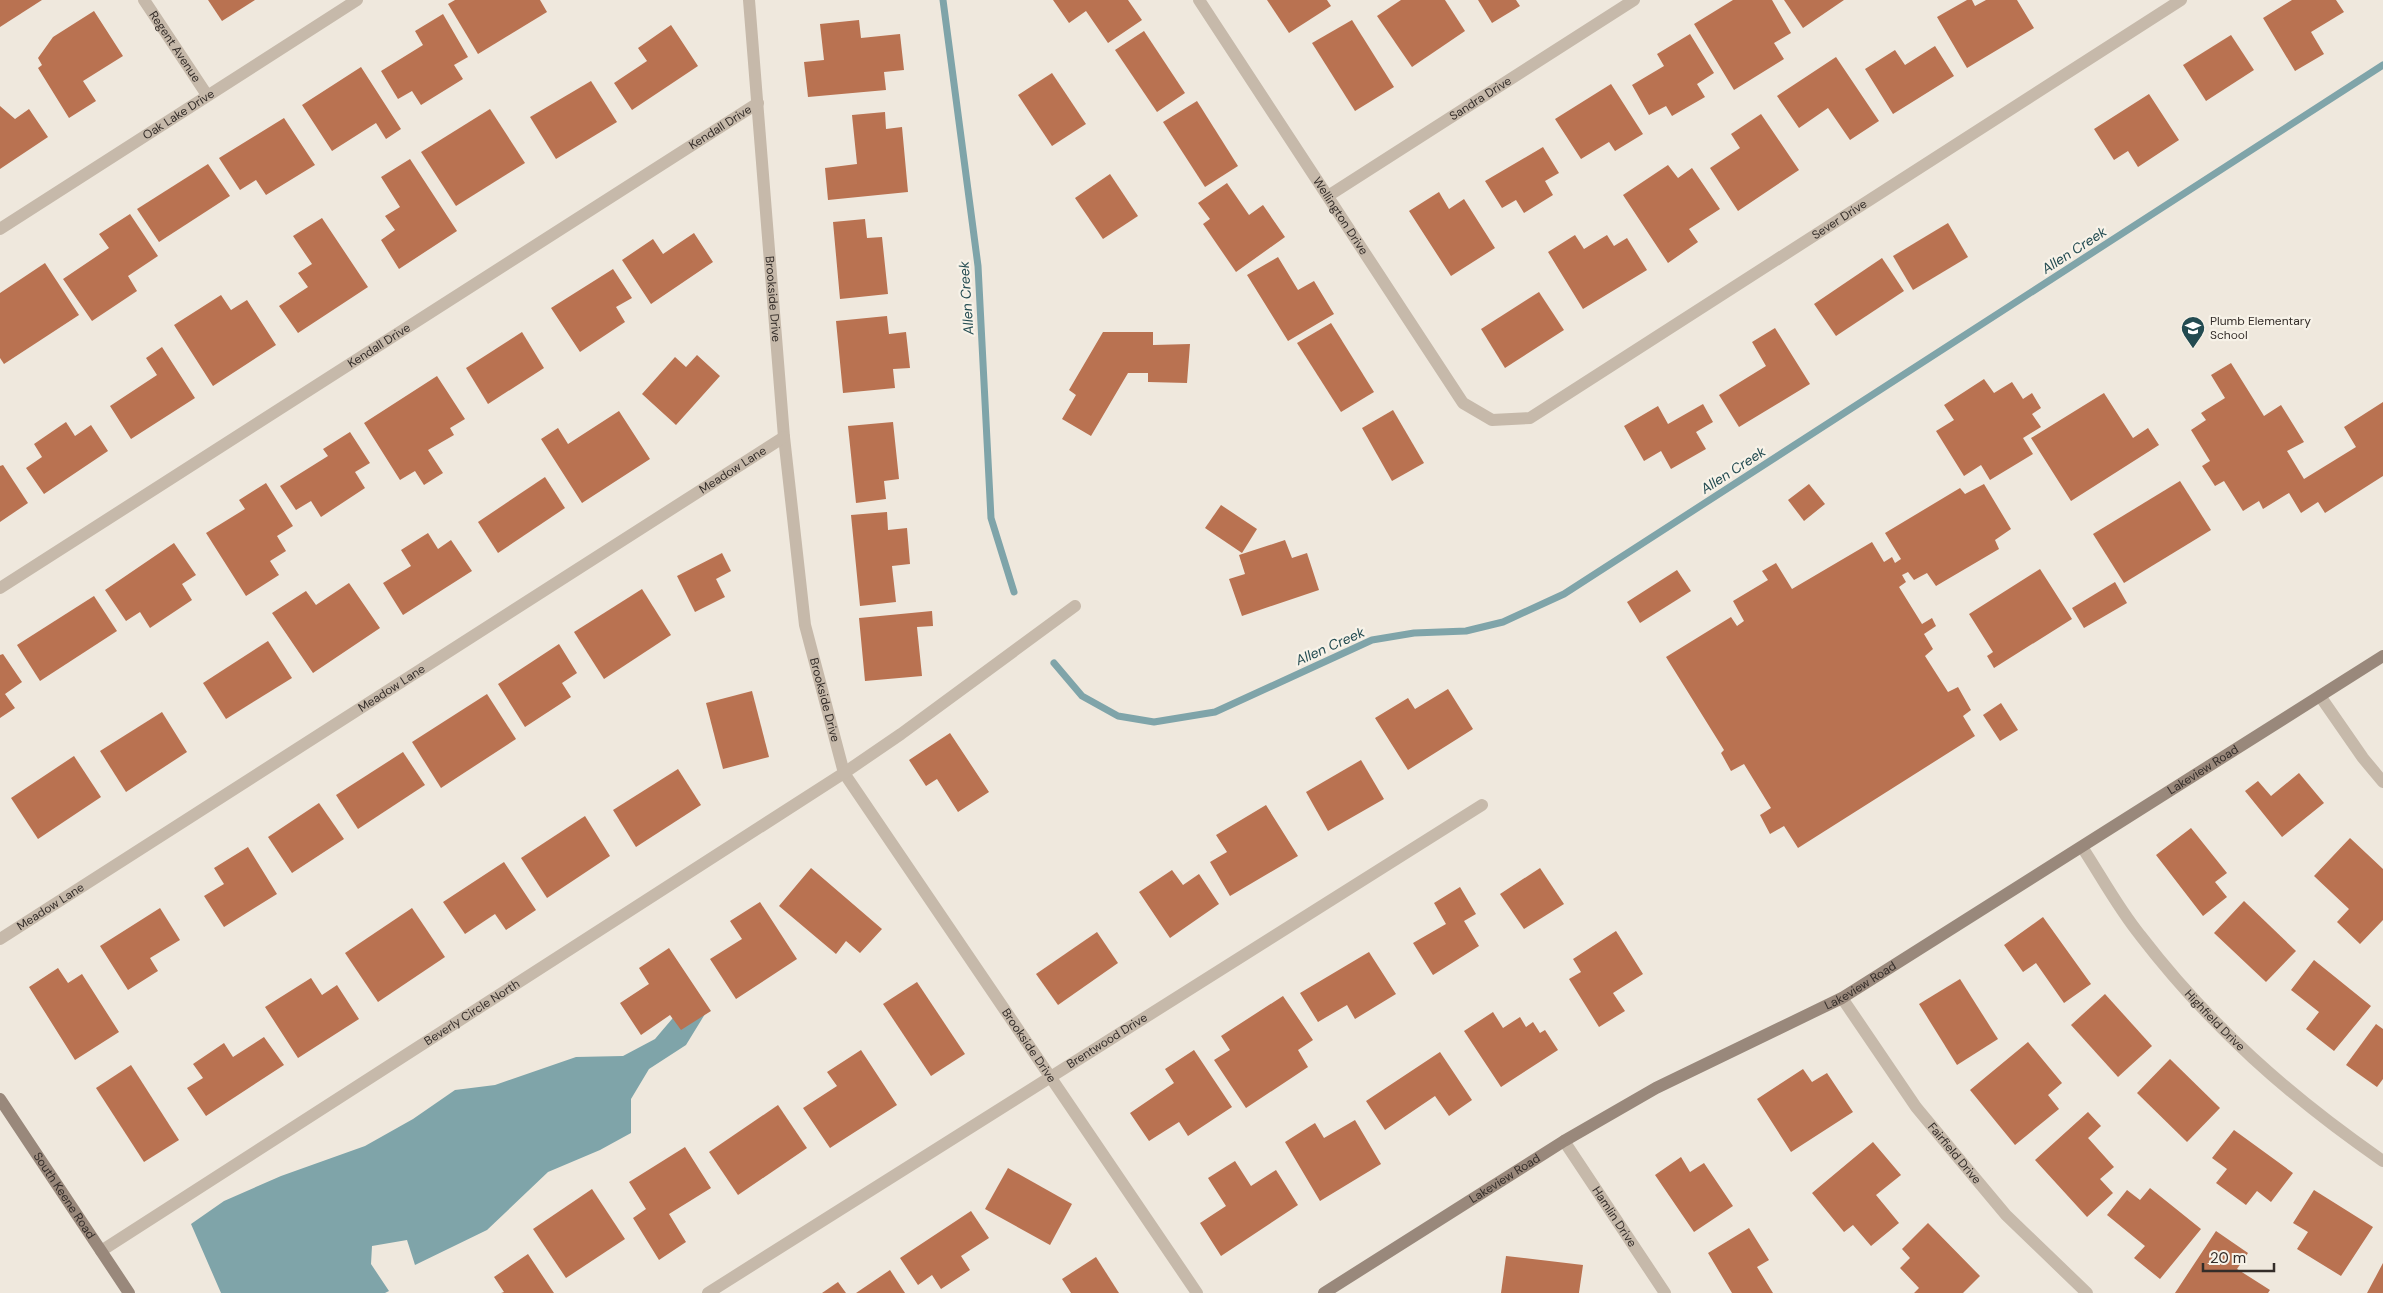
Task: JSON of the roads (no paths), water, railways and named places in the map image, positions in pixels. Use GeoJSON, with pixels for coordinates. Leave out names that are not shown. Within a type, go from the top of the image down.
{"type":"FeatureCollection","features":[{"type":"Feature","properties":{"kind":"street","name":"Regent Avenue"},"geometry":{"type":"LineString","coordinates":[[144,0],[206,95]]}},
{"type":"Feature","properties":{"kind":"street","name":"Oak Lake Drive"},"geometry":{"type":"LineString","coordinates":[[0,229],[206,95],[357,0]]}},
{"type":"Feature","properties":{"kind":"street","name":"Brookside Drive"},"geometry":{"type":"LineString","coordinates":[[749,0],[784,437],[805,625],[844,773],[1197,1293]]}},
{"type":"Feature","properties":{"kind":"street","name":"Wellington Drive"},"geometry":{"type":"LineString","coordinates":[[1199,0],[1463,403],[1492,420]]}},
{"type":"Feature","properties":{"kind":"street","name":"Sandra Drive"},"geometry":{"type":"LineString","coordinates":[[1328,196],[1634,0]]}},
{"type":"Feature","properties":{"kind":"street","name":"Sever Drive"},"geometry":{"type":"LineString","coordinates":[[1492,420],[1530,418],[2181,0]]}},
{"type":"Feature","properties":{"kind":"street","name":"Kendall Drive"},"geometry":{"type":"LineString","coordinates":[[0,588],[758,103]]}},
{"type":"Feature","properties":{"kind":"street","name":"Meadow Lane"},"geometry":{"type":"LineString","coordinates":[[0,939],[784,437]]}},
{"type":"Feature","properties":{"kind":"street","name":"Beverly Circle North"},"geometry":{"type":"LineString","coordinates":[[101,1251],[844,773],[901,734],[1075,606]]}},
{"type":"Feature","properties":{"kind":"street","name":"Lakeview Road"},"geometry":{"type":"LineString","coordinates":[[1324,1293],[1564,1141],[1656,1088],[1842,998],[2383,656]]}},
{"type":"Feature","properties":{"kind":"street"},"geometry":{"type":"LineString","coordinates":[[2320,696],[2363,758],[2383,782]]}},
{"type":"Feature","properties":{"kind":"street","name":"Brentwood Drive"},"geometry":{"type":"LineString","coordinates":[[708,1293],[1018,1095],[1482,805]]}},
{"type":"Feature","properties":{"kind":"street","name":"Highfield Drive"},"geometry":{"type":"LineString","coordinates":[[2082,847],[2138,934],[2180,985],[2244,1052],[2331,1124],[2383,1161]]}},
{"type":"Feature","properties":{"kind":"street","name":"Fairfield Drive"},"geometry":{"type":"LineString","coordinates":[[1842,998],[1916,1107],[1938,1134],[2006,1215],[2087,1293]]}},
{"type":"Feature","properties":{"kind":"street","name":"South Keene Road"},"geometry":{"type":"LineString","coordinates":[[0,1098],[129,1293]]}},
{"type":"Feature","properties":{"kind":"street","name":"Hamlin Drive"},"geometry":{"type":"LineString","coordinates":[[1564,1141],[1664,1293]]}},
{"type":"Feature","properties":{"kind":"water"},"geometry":{"type":"Polygon","coordinates":[[[689,999],[705,1014],[686,1045],[649,1069],[631,1099],[631,1133],[600,1150],[548,1172],[487,1230],[415,1265],[407,1240],[372,1246],[371,1264],[389,1291],[385,1293],[221,1293],[191,1224],[224,1201],[281,1176],[365,1146],[413,1119],[455,1090],[495,1085],[576,1057],[623,1056],[655,1039],[689,999]]]}},
{"type":"Feature","properties":{"kind":"waterway","name":"Allen Creek"},"geometry":{"type":"LineString","coordinates":[[943,0],[978,266],[991,518],[1014,592]]}},
{"type":"Feature","properties":{"kind":"waterway","name":"Allen Creek"},"geometry":{"type":"LineString","coordinates":[[1054,663],[1082,696],[1118,716],[1154,722],[1215,712],[1372,640],[1414,633],[1466,631],[1503,622],[1564,594],[2383,65]]}},
{"type":"Feature","properties":{"kind":"place","name":"Plumb Elementary School"},"geometry":{"type":"Point","coordinates":[2193,349]}}]}
